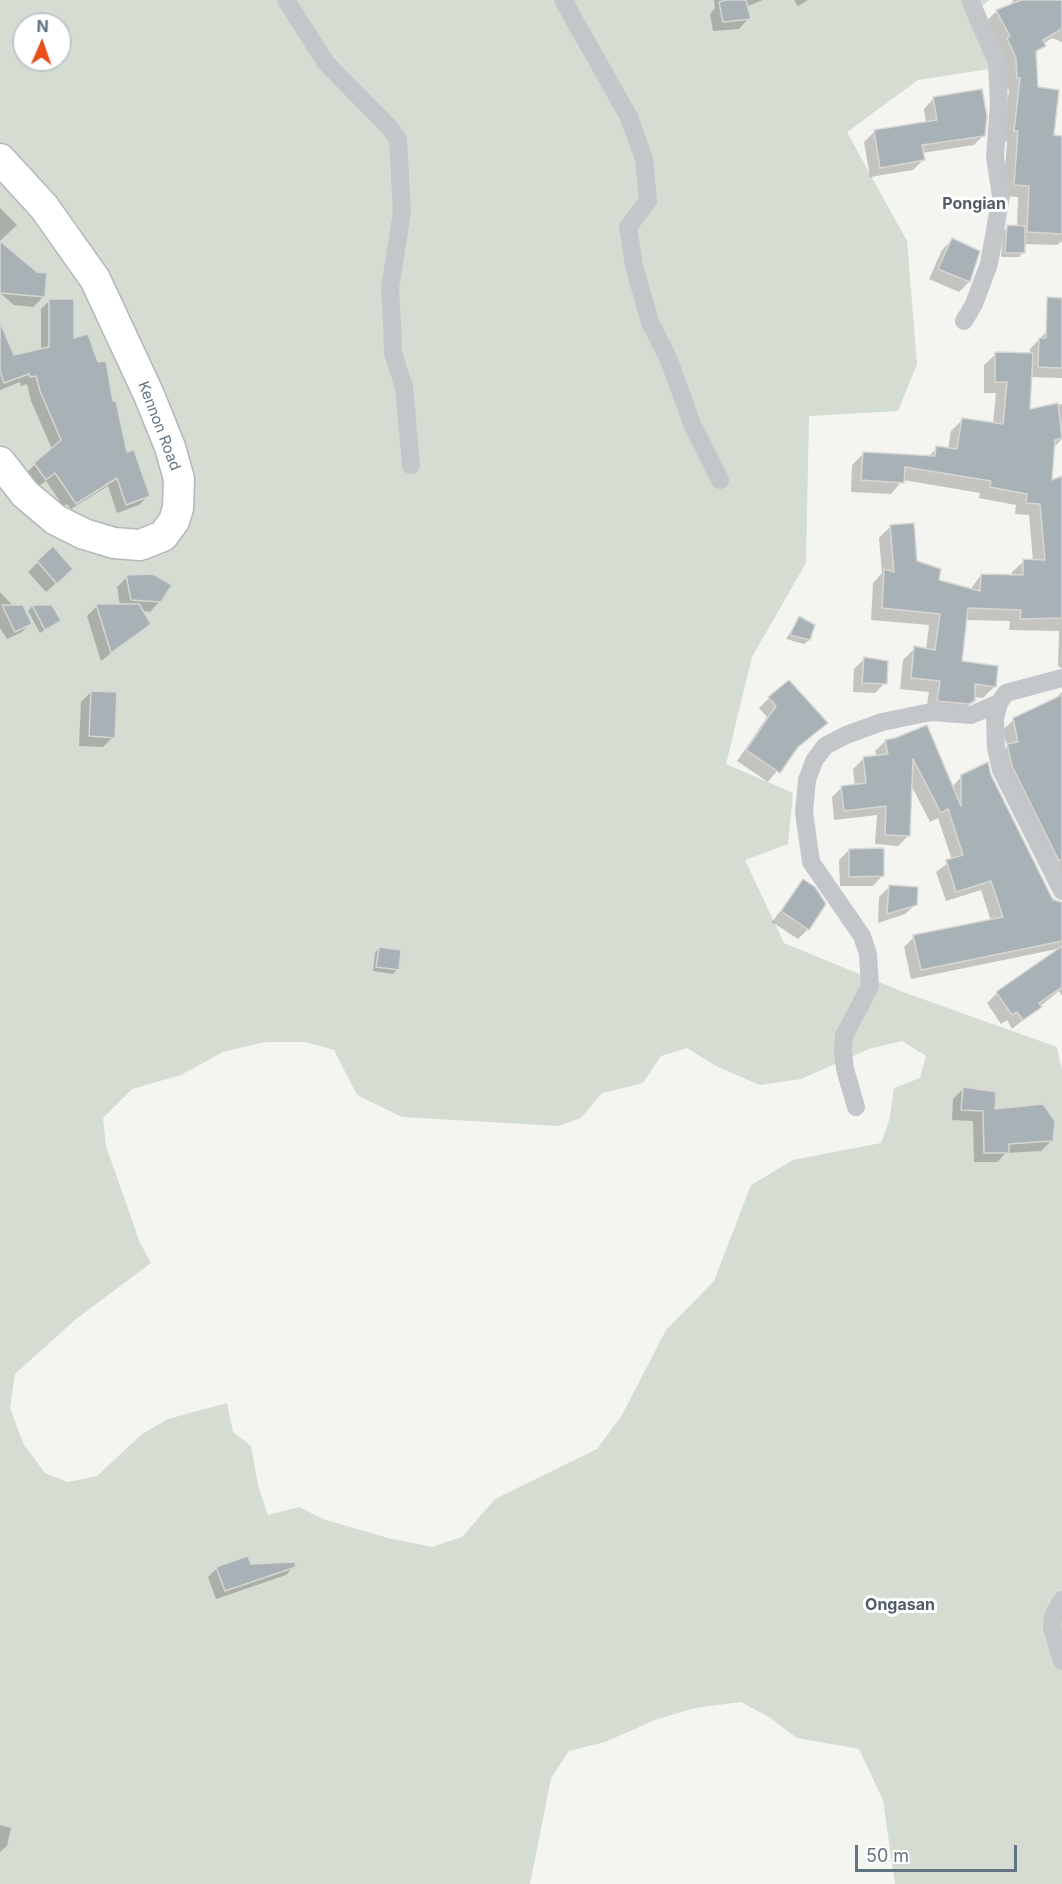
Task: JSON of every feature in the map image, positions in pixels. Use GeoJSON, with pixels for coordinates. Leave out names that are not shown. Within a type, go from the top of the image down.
{"type":"FeatureCollection","features":[{"type":"Feature","properties":{"kind":"highway","name":"Kennon Road"},"geometry":{"type":"LineString","coordinates":[[0,159],[44,207],[95,279],[149,394],[170,447],[179,479],[178,508],[174,521],[163,536],[140,545],[114,543],[84,534],[56,520],[25,494],[0,462]]}},
{"type":"Feature","properties":{"kind":"street"},"geometry":{"type":"LineString","coordinates":[[286,0],[326,63],[390,128],[398,140],[402,212],[394,254],[391,310],[393,353],[404,387],[411,465]]}},
{"type":"Feature","properties":{"kind":"street"},"geometry":{"type":"LineString","coordinates":[[563,0],[629,117],[644,159],[648,201],[628,227],[634,266],[650,322],[669,360],[692,424],[720,480]]}},
{"type":"Feature","properties":{"kind":"street"},"geometry":{"type":"LineString","coordinates":[[964,321],[974,304],[989,264],[1001,196],[995,157],[999,103],[997,63],[970,0]]}},
{"type":"Feature","properties":{"kind":"street"},"geometry":{"type":"LineString","coordinates":[[1062,678],[1013,689],[1006,693],[999,703],[996,718],[996,748],[1001,770],[1062,891]]}},
{"type":"Feature","properties":{"kind":"street"},"geometry":{"type":"LineString","coordinates":[[856,1107],[845,1069],[844,1036],[870,986],[868,954],[862,936],[811,862],[804,812],[807,780],[814,761],[825,746],[846,735],[882,722],[931,712],[971,715],[999,703]]}},
{"type":"Feature","properties":{"kind":"street"},"geometry":{"type":"LineString","coordinates":[[1062,1600],[1053,1616],[1052,1628],[1055,1645],[1062,1661]]}},
{"type":"Feature","properties":{"kind":"shaded area"},"geometry":{"type":"Polygon","coordinates":[[[0,0],[989,0],[971,16],[989,69],[918,80],[847,132],[907,241],[917,364],[898,411],[809,416],[806,563],[752,657],[726,764],[793,793],[788,844],[745,860],[784,943],[903,992],[1057,1047],[1062,1071],[1062,1884],[895,1884],[883,1800],[859,1749],[797,1738],[769,1717],[741,1702],[695,1708],[655,1720],[605,1742],[569,1751],[551,1778],[530,1884],[0,1884],[0,0]],[[902,1041],[869,1049],[801,1079],[760,1085],[716,1066],[687,1048],[661,1056],[643,1083],[602,1093],[581,1118],[558,1126],[402,1117],[357,1095],[334,1050],[306,1042],[265,1042],[223,1052],[181,1075],[132,1089],[103,1118],[106,1146],[140,1243],[151,1263],[76,1319],[15,1374],[10,1408],[24,1445],[45,1473],[68,1482],[97,1476],[142,1434],[168,1419],[227,1403],[233,1432],[251,1446],[258,1485],[268,1515],[299,1507],[323,1519],[388,1538],[432,1547],[462,1537],[495,1499],[597,1449],[622,1415],[666,1330],[714,1281],[751,1185],[793,1160],[881,1143],[889,1121],[894,1088],[920,1078],[926,1056],[902,1041]]]}},
{"type":"Feature","properties":{"kind":"building"},"geometry":{"type":"Polygon","coordinates":[[[746,0],[751,19],[723,22],[719,2],[746,0]]]}},
{"type":"Feature","properties":{"kind":"building"},"geometry":{"type":"Polygon","coordinates":[[[1021,0],[1062,0],[1062,29],[1043,40],[1046,46],[1036,51],[1038,87],[1059,90],[1054,135],[1062,136],[1062,234],[1027,232],[1029,186],[1014,185],[1018,131],[1014,131],[1020,78],[1017,78],[1016,58],[1007,38],[1010,36],[996,10],[1021,0]]]}},
{"type":"Feature","properties":{"kind":"building"},"geometry":{"type":"Polygon","coordinates":[[[982,89],[987,116],[985,136],[922,145],[925,160],[880,168],[874,130],[937,120],[933,97],[982,89]]]}},
{"type":"Feature","properties":{"kind":"building"},"geometry":{"type":"Polygon","coordinates":[[[1007,225],[1025,226],[1025,253],[1005,253],[1007,225]]]}},
{"type":"Feature","properties":{"kind":"building"},"geometry":{"type":"Polygon","coordinates":[[[952,238],[980,251],[970,282],[938,269],[952,238]]]}},
{"type":"Feature","properties":{"kind":"building"},"geometry":{"type":"Polygon","coordinates":[[[0,241],[37,272],[47,273],[45,297],[0,293],[0,241]]]}},
{"type":"Feature","properties":{"kind":"building"},"geometry":{"type":"Polygon","coordinates":[[[1047,297],[1062,298],[1062,368],[1038,367],[1039,338],[1046,338],[1047,297]]]}},
{"type":"Feature","properties":{"kind":"building"},"geometry":{"type":"Polygon","coordinates":[[[49,299],[74,299],[74,338],[88,334],[98,362],[106,361],[113,401],[116,401],[127,452],[134,450],[150,496],[126,505],[117,478],[76,504],[55,473],[46,480],[34,463],[61,440],[36,376],[30,377],[29,374],[4,383],[0,371],[0,322],[14,355],[49,347],[49,299]]]}},
{"type":"Feature","properties":{"kind":"building"},"geometry":{"type":"Polygon","coordinates":[[[995,352],[1033,353],[1030,409],[1058,403],[1062,438],[1055,440],[1052,480],[1062,476],[1062,618],[1020,619],[1021,610],[968,608],[962,661],[998,666],[996,687],[975,684],[975,701],[969,704],[937,701],[940,681],[911,678],[914,646],[935,650],[940,614],[882,608],[884,569],[894,572],[890,525],[914,523],[917,561],[941,569],[939,580],[980,591],[981,574],[1023,575],[1023,559],[1045,560],[1040,504],[1026,503],[1027,494],[990,487],[991,481],[905,467],[904,483],[861,480],[863,452],[935,456],[936,446],[957,449],[962,418],[1003,424],[1007,382],[995,382],[995,352]]]}},
{"type":"Feature","properties":{"kind":"building"},"geometry":{"type":"Polygon","coordinates":[[[53,546],[73,569],[57,584],[37,561],[53,546]]]}},
{"type":"Feature","properties":{"kind":"building"},"geometry":{"type":"Polygon","coordinates":[[[153,574],[172,585],[161,602],[131,600],[126,575],[153,574]]]}},
{"type":"Feature","properties":{"kind":"building"},"geometry":{"type":"Polygon","coordinates":[[[96,604],[139,604],[151,624],[111,653],[96,604]]]}},
{"type":"Feature","properties":{"kind":"building"},"geometry":{"type":"Polygon","coordinates":[[[2,605],[23,605],[32,624],[15,632],[2,605]]]}},
{"type":"Feature","properties":{"kind":"building"},"geometry":{"type":"Polygon","coordinates":[[[32,605],[52,605],[61,621],[45,630],[32,605]]]}},
{"type":"Feature","properties":{"kind":"building"},"geometry":{"type":"Polygon","coordinates":[[[799,616],[815,625],[810,640],[790,635],[799,616]]]}},
{"type":"Feature","properties":{"kind":"building"},"geometry":{"type":"Polygon","coordinates":[[[864,657],[888,661],[887,684],[862,683],[864,657]]]}},
{"type":"Feature","properties":{"kind":"building"},"geometry":{"type":"Polygon","coordinates":[[[789,680],[828,723],[798,747],[780,773],[746,750],[776,706],[768,697],[789,680]]]}},
{"type":"Feature","properties":{"kind":"building"},"geometry":{"type":"Polygon","coordinates":[[[91,691],[117,692],[115,738],[89,736],[91,691]]]}},
{"type":"Feature","properties":{"kind":"building"},"geometry":{"type":"Polygon","coordinates":[[[1062,695],[1062,859],[1059,861],[1012,766],[1007,744],[1018,742],[1013,718],[1062,695]]]}},
{"type":"Feature","properties":{"kind":"building"},"geometry":{"type":"Polygon","coordinates":[[[927,725],[961,806],[961,775],[988,762],[991,775],[1053,900],[1062,902],[1062,941],[921,970],[913,935],[1003,917],[991,881],[956,892],[946,860],[963,855],[948,809],[941,813],[913,759],[910,836],[885,835],[886,806],[844,811],[841,786],[866,783],[863,757],[888,754],[885,740],[927,725]]]}},
{"type":"Feature","properties":{"kind":"building"},"geometry":{"type":"Polygon","coordinates":[[[884,848],[884,876],[849,877],[849,849],[884,848]]]}},
{"type":"Feature","properties":{"kind":"building"},"geometry":{"type":"Polygon","coordinates":[[[803,879],[815,887],[826,904],[809,930],[781,911],[803,879]]]}},
{"type":"Feature","properties":{"kind":"building"},"geometry":{"type":"Polygon","coordinates":[[[889,885],[918,887],[917,905],[887,914],[889,885]]]}},
{"type":"Feature","properties":{"kind":"building"},"geometry":{"type":"Polygon","coordinates":[[[1062,946],[1062,987],[1039,1003],[1042,1007],[1023,1020],[1017,1012],[1012,1015],[996,992],[1062,946]]]}},
{"type":"Feature","properties":{"kind":"building"},"geometry":{"type":"Polygon","coordinates":[[[379,947],[401,950],[399,970],[376,967],[379,947]]]}},
{"type":"Feature","properties":{"kind":"building"},"geometry":{"type":"Polygon","coordinates":[[[963,1087],[996,1092],[995,1109],[1043,1104],[1055,1121],[1053,1141],[1009,1144],[1009,1153],[984,1153],[983,1111],[961,1110],[963,1087]]]}},
{"type":"Feature","properties":{"kind":"building"},"geometry":{"type":"Polygon","coordinates":[[[248,1556],[251,1564],[295,1562],[296,1567],[225,1591],[216,1567],[248,1556]]]}},
{"type":"Feature","properties":{"kind":"district","name":"Pongian"},"geometry":{"type":"Point","coordinates":[974,204]}},
{"type":"Feature","properties":{"kind":"district","name":"Ongasan"},"geometry":{"type":"Point","coordinates":[900,1605]}}]}
